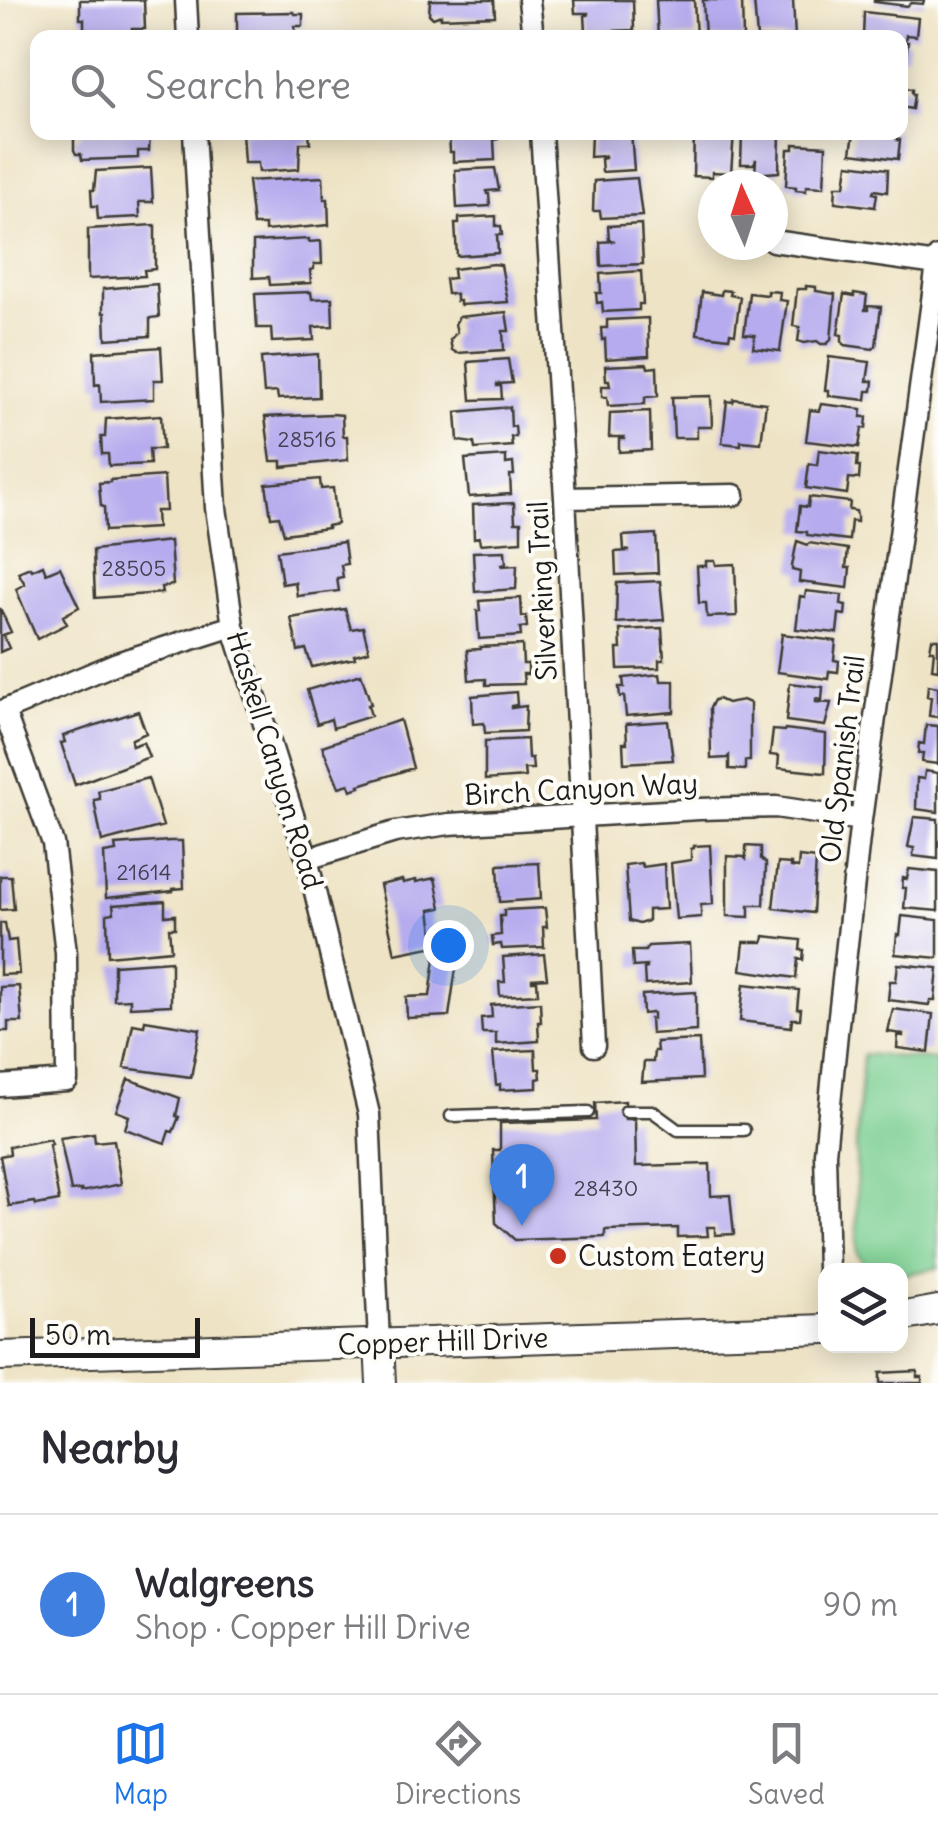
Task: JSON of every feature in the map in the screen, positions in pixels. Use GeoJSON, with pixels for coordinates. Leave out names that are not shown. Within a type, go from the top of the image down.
{"type":"FeatureCollection","features":[{"type":"Feature","properties":{"kind":"main road"},"geometry":{"type":"LineString","coordinates":[[908,1316],[938,1310]]}},
{"type":"Feature","properties":{"kind":"main road","name":"Copper Hill Drive"},"geometry":{"type":"LineString","coordinates":[[0,1356],[818,1329]]}},
{"type":"Feature","properties":{"kind":"main road","name":"Haskell Canyon Road"},"geometry":{"type":"LineString","coordinates":[[379,1343],[380,1383]]}},
{"type":"Feature","properties":{"kind":"street"},"geometry":{"type":"LineString","coordinates":[[186,0],[188,30]]}},
{"type":"Feature","properties":{"kind":"street"},"geometry":{"type":"LineString","coordinates":[[529,0],[531,30]]}},
{"type":"Feature","properties":{"kind":"street","name":"Haskell Canyon Road"},"geometry":{"type":"LineString","coordinates":[[194,140],[216,508],[233,626],[307,858],[369,1114],[379,1343]]}},
{"type":"Feature","properties":{"kind":"street","name":"Silverking Trail"},"geometry":{"type":"LineString","coordinates":[[542,140],[594,1046]]}},
{"type":"Feature","properties":{"kind":"street"},"geometry":{"type":"LineString","coordinates":[[788,244],[938,260]]}},
{"type":"Feature","properties":{"kind":"street","name":"Old Spanish Trail"},"geometry":{"type":"LineString","coordinates":[[828,1263],[825,1153],[861,820],[938,260]]}},
{"type":"Feature","properties":{"kind":"street"},"geometry":{"type":"LineString","coordinates":[[565,498],[734,495]]}},
{"type":"Feature","properties":{"kind":"street"},"geometry":{"type":"LineString","coordinates":[[0,1086],[68,1081],[66,953],[54,843],[2,712],[118,664],[233,626]]}},
{"type":"Feature","properties":{"kind":"street","name":"Birch Canyon Way"},"geometry":{"type":"LineString","coordinates":[[307,858],[394,832],[449,824],[776,807],[861,820]]}},
{"type":"Feature","properties":{"kind":"lane"},"geometry":{"type":"LineString","coordinates":[[626,1111],[652,1110],[678,1130],[744,1130]]}},
{"type":"Feature","properties":{"kind":"lane"},"geometry":{"type":"LineString","coordinates":[[452,1116],[588,1112]]}},
{"type":"Feature","properties":{"kind":"green space"},"geometry":{"type":"Polygon","coordinates":[[[863,1054],[938,1060],[938,1268],[908,1274],[908,1263],[863,1263],[857,1253],[856,1145],[863,1054]]]}},
{"type":"Feature","properties":{"kind":"building"},"geometry":{"type":"Polygon","coordinates":[[[80,0],[144,0],[145,29],[84,30],[84,19],[80,19],[80,0]]]}},
{"type":"Feature","properties":{"kind":"building"},"geometry":{"type":"Polygon","coordinates":[[[430,0],[494,0],[495,16],[433,18],[429,14],[430,0]]]}},
{"type":"Feature","properties":{"kind":"building"},"geometry":{"type":"Polygon","coordinates":[[[574,0],[633,0],[634,30],[586,30],[588,13],[575,13],[574,0]]]}},
{"type":"Feature","properties":{"kind":"building"},"geometry":{"type":"Polygon","coordinates":[[[656,0],[694,0],[696,30],[658,30],[656,0]]]}},
{"type":"Feature","properties":{"kind":"building"},"geometry":{"type":"Polygon","coordinates":[[[703,0],[742,0],[743,30],[705,30],[703,0]]]}},
{"type":"Feature","properties":{"kind":"building"},"geometry":{"type":"Polygon","coordinates":[[[754,0],[793,0],[795,30],[756,30],[754,0]]]}},
{"type":"Feature","properties":{"kind":"building"},"geometry":{"type":"Polygon","coordinates":[[[874,0],[924,0],[923,4],[907,6],[874,0]]]}},
{"type":"Feature","properties":{"kind":"building"},"geometry":{"type":"Polygon","coordinates":[[[294,12],[303,14],[303,26],[295,26],[295,30],[237,30],[237,13],[294,12]]]}},
{"type":"Feature","properties":{"kind":"building"},"geometry":{"type":"Polygon","coordinates":[[[864,12],[918,18],[916,36],[908,35],[908,30],[863,30],[864,12]]]}},
{"type":"Feature","properties":{"kind":"building"},"geometry":{"type":"Polygon","coordinates":[[[483,26],[483,30],[442,29],[483,26]]]}},
{"type":"Feature","properties":{"kind":"building"},"geometry":{"type":"Polygon","coordinates":[[[908,88],[914,94],[912,109],[908,108],[908,88]]]}},
{"type":"Feature","properties":{"kind":"building"},"geometry":{"type":"Polygon","coordinates":[[[74,140],[150,140],[149,151],[138,151],[138,158],[82,160],[74,150],[74,140]]]}},
{"type":"Feature","properties":{"kind":"building"},"geometry":{"type":"Polygon","coordinates":[[[243,140],[310,140],[300,143],[299,169],[259,172],[258,163],[244,163],[243,140]]]}},
{"type":"Feature","properties":{"kind":"building"},"geometry":{"type":"Polygon","coordinates":[[[449,140],[494,140],[495,160],[453,162],[449,140]]]}},
{"type":"Feature","properties":{"kind":"building"},"geometry":{"type":"Polygon","coordinates":[[[591,140],[632,140],[634,170],[602,172],[601,159],[605,156],[590,157],[591,140]]]}},
{"type":"Feature","properties":{"kind":"building"},"geometry":{"type":"Polygon","coordinates":[[[694,140],[733,140],[731,170],[698,170],[698,176],[693,176],[694,140]]]}},
{"type":"Feature","properties":{"kind":"building"},"geometry":{"type":"Polygon","coordinates":[[[742,140],[780,140],[779,170],[755,170],[756,159],[754,164],[741,164],[742,140]]]}},
{"type":"Feature","properties":{"kind":"building"},"geometry":{"type":"Polygon","coordinates":[[[853,140],[900,140],[898,159],[851,153],[853,140]]]}},
{"type":"Feature","properties":{"kind":"building"},"geometry":{"type":"Polygon","coordinates":[[[794,144],[826,146],[824,187],[806,186],[806,191],[788,186],[788,149],[794,149],[794,144]]]}},
{"type":"Feature","properties":{"kind":"building"},"geometry":{"type":"Polygon","coordinates":[[[848,164],[888,169],[887,192],[874,190],[875,207],[835,202],[836,186],[845,186],[848,164]]]}},
{"type":"Feature","properties":{"kind":"building"},"geometry":{"type":"Polygon","coordinates":[[[151,168],[153,202],[139,202],[140,217],[98,219],[91,190],[96,171],[151,168]]]}},
{"type":"Feature","properties":{"kind":"building"},"geometry":{"type":"Polygon","coordinates":[[[495,168],[499,190],[486,191],[490,206],[457,208],[455,170],[495,168]]]}},
{"type":"Feature","properties":{"kind":"building"},"geometry":{"type":"Polygon","coordinates":[[[323,177],[329,225],[265,231],[265,225],[253,225],[248,181],[323,177]]]}},
{"type":"Feature","properties":{"kind":"building"},"geometry":{"type":"Polygon","coordinates":[[[637,178],[642,216],[601,218],[600,211],[593,211],[594,181],[637,178]]]}},
{"type":"Feature","properties":{"kind":"building"},"geometry":{"type":"Polygon","coordinates":[[[496,216],[496,226],[501,226],[502,235],[497,235],[498,253],[457,256],[455,224],[459,224],[459,218],[496,216]]]}},
{"type":"Feature","properties":{"kind":"building"},"geometry":{"type":"Polygon","coordinates":[[[641,224],[643,264],[601,266],[600,242],[615,241],[609,240],[608,226],[641,224]]]}},
{"type":"Feature","properties":{"kind":"building"},"geometry":{"type":"Polygon","coordinates":[[[155,225],[155,269],[144,270],[145,276],[88,279],[88,229],[155,225]]]}},
{"type":"Feature","properties":{"kind":"building"},"geometry":{"type":"Polygon","coordinates":[[[321,241],[322,264],[314,264],[310,270],[311,283],[270,285],[269,277],[253,278],[253,242],[321,241]]]}},
{"type":"Feature","properties":{"kind":"building"},"geometry":{"type":"Polygon","coordinates":[[[501,265],[508,302],[460,305],[456,294],[447,294],[445,279],[454,278],[453,269],[501,265]]]}},
{"type":"Feature","properties":{"kind":"building"},"geometry":{"type":"Polygon","coordinates":[[[641,271],[643,304],[639,304],[639,310],[603,312],[596,293],[601,293],[600,274],[641,271]]]}},
{"type":"Feature","properties":{"kind":"building"},"geometry":{"type":"Polygon","coordinates":[[[157,284],[159,317],[150,318],[150,336],[106,339],[103,289],[157,284]]]}},
{"type":"Feature","properties":{"kind":"building"},"geometry":{"type":"Polygon","coordinates":[[[806,286],[835,294],[831,340],[827,344],[798,341],[800,327],[793,326],[797,289],[806,286]]]}},
{"type":"Feature","properties":{"kind":"building"},"geometry":{"type":"Polygon","coordinates":[[[722,290],[740,297],[735,334],[730,333],[729,338],[697,334],[702,292],[721,295],[722,290]]]}},
{"type":"Feature","properties":{"kind":"building"},"geometry":{"type":"Polygon","coordinates":[[[768,291],[780,292],[779,300],[787,301],[780,351],[753,348],[755,335],[744,334],[749,293],[768,295],[768,291]]]}},
{"type":"Feature","properties":{"kind":"building"},"geometry":{"type":"Polygon","coordinates":[[[311,292],[312,299],[332,298],[333,326],[313,327],[314,340],[272,342],[271,328],[257,328],[255,294],[311,292]]]}},
{"type":"Feature","properties":{"kind":"building"},"geometry":{"type":"Polygon","coordinates":[[[844,294],[867,295],[865,310],[868,306],[881,307],[873,349],[845,345],[838,334],[844,294]]]}},
{"type":"Feature","properties":{"kind":"building"},"geometry":{"type":"Polygon","coordinates":[[[506,312],[509,331],[503,331],[504,350],[452,350],[450,340],[457,332],[455,324],[459,317],[506,312]]]}},
{"type":"Feature","properties":{"kind":"building"},"geometry":{"type":"Polygon","coordinates":[[[648,318],[649,356],[606,359],[601,328],[607,328],[607,320],[648,318]]]}},
{"type":"Feature","properties":{"kind":"building"},"geometry":{"type":"Polygon","coordinates":[[[161,347],[163,380],[154,380],[154,399],[101,402],[100,384],[95,385],[94,352],[161,347]]]}},
{"type":"Feature","properties":{"kind":"building"},"geometry":{"type":"Polygon","coordinates":[[[318,354],[319,397],[278,399],[277,392],[264,393],[261,358],[318,354]]]}},
{"type":"Feature","properties":{"kind":"building"},"geometry":{"type":"Polygon","coordinates":[[[829,357],[870,362],[867,381],[873,381],[872,391],[867,391],[866,400],[829,396],[829,390],[825,390],[829,357]]]}},
{"type":"Feature","properties":{"kind":"building"},"geometry":{"type":"Polygon","coordinates":[[[508,359],[512,383],[497,384],[501,386],[502,399],[471,400],[468,362],[508,359]]]}},
{"type":"Feature","properties":{"kind":"building"},"geometry":{"type":"Polygon","coordinates":[[[647,364],[648,368],[657,367],[658,396],[645,397],[645,404],[608,406],[607,397],[602,397],[602,386],[610,386],[605,366],[647,364]]]}},
{"type":"Feature","properties":{"kind":"building"},"geometry":{"type":"Polygon","coordinates":[[[711,396],[712,427],[697,427],[697,438],[674,438],[672,397],[711,396]]]}},
{"type":"Feature","properties":{"kind":"building"},"geometry":{"type":"Polygon","coordinates":[[[727,401],[766,403],[761,443],[722,443],[727,401]]]}},
{"type":"Feature","properties":{"kind":"building"},"geometry":{"type":"Polygon","coordinates":[[[821,404],[862,409],[861,417],[867,417],[859,447],[806,441],[810,410],[819,411],[821,404]]]}},
{"type":"Feature","properties":{"kind":"building"},"geometry":{"type":"Polygon","coordinates":[[[510,407],[516,437],[511,437],[512,446],[475,449],[474,443],[458,441],[456,412],[510,407]]]}},
{"type":"Feature","properties":{"kind":"building"},"geometry":{"type":"Polygon","coordinates":[[[650,411],[651,450],[619,452],[619,439],[624,437],[609,437],[610,413],[650,411]]]}},
{"type":"Feature","properties":{"kind":"building"},"geometry":{"type":"Polygon","coordinates":[[[161,415],[163,449],[149,449],[150,464],[109,466],[108,454],[102,454],[106,419],[161,415]]]}},
{"type":"Feature","properties":{"kind":"building"},"geometry":{"type":"Polygon","coordinates":[[[342,415],[348,460],[282,467],[282,461],[271,461],[265,417],[342,415]]]}},
{"type":"Feature","properties":{"kind":"building"},"geometry":{"type":"Polygon","coordinates":[[[819,450],[858,455],[859,479],[849,478],[847,494],[806,488],[809,464],[817,465],[819,450]]]}},
{"type":"Feature","properties":{"kind":"building"},"geometry":{"type":"Polygon","coordinates":[[[506,456],[506,464],[513,463],[511,494],[469,497],[465,459],[506,456]]]}},
{"type":"Feature","properties":{"kind":"building"},"geometry":{"type":"Polygon","coordinates":[[[164,476],[166,511],[156,511],[157,528],[105,531],[99,483],[164,476]]]}},
{"type":"Feature","properties":{"kind":"building"},"geometry":{"type":"Polygon","coordinates":[[[320,479],[321,489],[333,488],[337,524],[284,534],[279,516],[271,517],[266,484],[320,479]]]}},
{"type":"Feature","properties":{"kind":"building"},"geometry":{"type":"Polygon","coordinates":[[[809,497],[850,502],[849,510],[856,511],[857,522],[851,521],[849,540],[797,531],[800,506],[808,507],[809,497]]]}},
{"type":"Feature","properties":{"kind":"building"},"geometry":{"type":"Polygon","coordinates":[[[514,503],[515,522],[521,522],[521,541],[480,544],[479,537],[474,538],[473,505],[514,503]]]}},
{"type":"Feature","properties":{"kind":"building"},"geometry":{"type":"Polygon","coordinates":[[[656,534],[658,573],[616,575],[615,552],[630,551],[624,550],[623,536],[656,534]]]}},
{"type":"Feature","properties":{"kind":"building"},"geometry":{"type":"Polygon","coordinates":[[[170,541],[173,585],[161,587],[162,593],[95,598],[93,550],[170,541]]]}},
{"type":"Feature","properties":{"kind":"building"},"geometry":{"type":"Polygon","coordinates":[[[797,541],[848,549],[848,588],[799,582],[800,572],[792,570],[797,541]]]}},
{"type":"Feature","properties":{"kind":"building"},"geometry":{"type":"Polygon","coordinates":[[[344,542],[347,564],[341,565],[343,577],[337,578],[339,591],[297,596],[295,582],[282,584],[277,551],[344,542]]]}},
{"type":"Feature","properties":{"kind":"building"},"geometry":{"type":"Polygon","coordinates":[[[505,551],[506,564],[502,566],[517,565],[516,589],[475,592],[473,552],[505,551]]]}},
{"type":"Feature","properties":{"kind":"building"},"geometry":{"type":"Polygon","coordinates":[[[706,561],[735,564],[737,616],[707,617],[706,603],[699,603],[697,566],[706,566],[706,561]]]}},
{"type":"Feature","properties":{"kind":"building"},"geometry":{"type":"Polygon","coordinates":[[[43,565],[46,573],[60,567],[79,607],[63,616],[67,624],[37,639],[16,589],[25,584],[18,572],[43,565]]]}},
{"type":"Feature","properties":{"kind":"building"},"geometry":{"type":"Polygon","coordinates":[[[660,581],[664,620],[616,623],[617,583],[660,581]]]}},
{"type":"Feature","properties":{"kind":"building"},"geometry":{"type":"Polygon","coordinates":[[[806,591],[842,595],[845,615],[839,614],[837,633],[796,629],[800,596],[805,597],[806,591]]]}},
{"type":"Feature","properties":{"kind":"building"},"geometry":{"type":"Polygon","coordinates":[[[521,598],[527,627],[520,628],[521,636],[479,639],[479,601],[521,598]]]}},
{"type":"Feature","properties":{"kind":"building"},"geometry":{"type":"Polygon","coordinates":[[[0,608],[11,632],[3,635],[9,648],[0,652],[0,608]]]}},
{"type":"Feature","properties":{"kind":"building"},"geometry":{"type":"Polygon","coordinates":[[[345,609],[351,629],[363,627],[369,651],[312,667],[306,649],[298,651],[291,618],[345,609]]]}},
{"type":"Feature","properties":{"kind":"building"},"geometry":{"type":"Polygon","coordinates":[[[662,628],[664,660],[659,660],[659,668],[618,669],[620,630],[662,628]]]}},
{"type":"Feature","properties":{"kind":"building"},"geometry":{"type":"Polygon","coordinates":[[[782,634],[836,641],[834,660],[839,661],[838,672],[829,671],[828,679],[777,672],[782,634]]]}},
{"type":"Feature","properties":{"kind":"building"},"geometry":{"type":"Polygon","coordinates":[[[932,639],[938,639],[938,670],[932,669],[932,639]]]}},
{"type":"Feature","properties":{"kind":"building"},"geometry":{"type":"Polygon","coordinates":[[[522,645],[523,664],[528,664],[524,684],[486,685],[486,679],[469,680],[467,650],[522,645]]]}},
{"type":"Feature","properties":{"kind":"building"},"geometry":{"type":"Polygon","coordinates":[[[361,674],[371,716],[333,728],[331,719],[317,724],[307,690],[361,674]]]}},
{"type":"Feature","properties":{"kind":"building"},"geometry":{"type":"Polygon","coordinates":[[[660,674],[661,681],[674,681],[674,712],[626,716],[619,687],[624,687],[623,678],[660,674]]]}},
{"type":"Feature","properties":{"kind":"building"},"geometry":{"type":"Polygon","coordinates":[[[790,683],[823,687],[822,700],[816,702],[831,703],[825,726],[786,721],[790,683]]]}},
{"type":"Feature","properties":{"kind":"building"},"geometry":{"type":"Polygon","coordinates":[[[928,685],[938,687],[938,717],[929,716],[928,685]]]}},
{"type":"Feature","properties":{"kind":"building"},"geometry":{"type":"Polygon","coordinates":[[[516,692],[517,705],[511,708],[526,706],[525,731],[485,733],[484,723],[473,724],[472,696],[516,692]]]}},
{"type":"Feature","properties":{"kind":"building"},"geometry":{"type":"Polygon","coordinates":[[[718,699],[750,703],[750,761],[745,761],[745,770],[729,769],[729,756],[711,759],[710,708],[718,699]]]}},
{"type":"Feature","properties":{"kind":"building"},"geometry":{"type":"Polygon","coordinates":[[[138,711],[146,733],[132,739],[132,746],[143,742],[149,757],[75,785],[61,743],[65,742],[63,736],[138,711]]]}},
{"type":"Feature","properties":{"kind":"building"},"geometry":{"type":"Polygon","coordinates":[[[400,720],[413,768],[351,790],[349,784],[339,787],[322,746],[400,720]]]}},
{"type":"Feature","properties":{"kind":"building"},"geometry":{"type":"Polygon","coordinates":[[[668,721],[673,760],[624,763],[626,724],[668,721]]]}},
{"type":"Feature","properties":{"kind":"building"},"geometry":{"type":"Polygon","coordinates":[[[926,725],[938,726],[938,764],[922,762],[923,753],[918,753],[919,743],[924,744],[926,725]]]}},
{"type":"Feature","properties":{"kind":"building"},"geometry":{"type":"Polygon","coordinates":[[[773,730],[826,734],[825,773],[778,768],[779,756],[770,755],[773,730]]]}},
{"type":"Feature","properties":{"kind":"building"},"geometry":{"type":"Polygon","coordinates":[[[527,739],[533,769],[524,769],[525,777],[485,780],[485,741],[527,739]]]}},
{"type":"Feature","properties":{"kind":"building"},"geometry":{"type":"Polygon","coordinates":[[[925,771],[938,773],[938,812],[916,809],[917,778],[924,779],[925,771]]]}},
{"type":"Feature","properties":{"kind":"building"},"geometry":{"type":"Polygon","coordinates":[[[148,778],[163,826],[102,842],[94,800],[100,799],[98,791],[148,778]]]}},
{"type":"Feature","properties":{"kind":"building"},"geometry":{"type":"Polygon","coordinates":[[[914,817],[938,819],[938,859],[913,856],[914,848],[908,847],[914,817]]]}},
{"type":"Feature","properties":{"kind":"building"},"geometry":{"type":"Polygon","coordinates":[[[182,841],[184,888],[106,898],[104,853],[116,851],[115,845],[182,841]]]}},
{"type":"Feature","properties":{"kind":"building"},"geometry":{"type":"Polygon","coordinates":[[[710,845],[713,904],[701,905],[701,917],[676,919],[671,863],[691,860],[694,846],[710,845]]]}},
{"type":"Feature","properties":{"kind":"building"},"geometry":{"type":"Polygon","coordinates":[[[746,846],[761,847],[761,859],[766,863],[764,905],[749,905],[749,917],[727,916],[727,856],[746,859],[746,846]]]}},
{"type":"Feature","properties":{"kind":"building"},"geometry":{"type":"Polygon","coordinates":[[[799,857],[816,859],[813,913],[773,908],[778,863],[798,868],[799,857]]]}},
{"type":"Feature","properties":{"kind":"building"},"geometry":{"type":"Polygon","coordinates":[[[539,863],[541,899],[500,902],[498,865],[539,863]]]}},
{"type":"Feature","properties":{"kind":"building"},"geometry":{"type":"Polygon","coordinates":[[[641,863],[643,867],[664,864],[666,909],[648,910],[648,921],[639,924],[629,921],[625,865],[641,863]]]}},
{"type":"Feature","properties":{"kind":"building"},"geometry":{"type":"Polygon","coordinates":[[[909,869],[938,872],[938,911],[904,908],[903,878],[907,879],[909,869]]]}},
{"type":"Feature","properties":{"kind":"building"},"geometry":{"type":"Polygon","coordinates":[[[0,876],[11,876],[14,909],[0,910],[0,876]]]}},
{"type":"Feature","properties":{"kind":"building"},"geometry":{"type":"Polygon","coordinates":[[[435,878],[441,908],[430,910],[435,946],[395,954],[380,885],[435,878]]]}},
{"type":"Feature","properties":{"kind":"building"},"geometry":{"type":"Polygon","coordinates":[[[165,901],[165,916],[175,915],[175,928],[169,928],[171,950],[108,956],[107,914],[114,913],[113,905],[165,901]]]}},
{"type":"Feature","properties":{"kind":"building"},"geometry":{"type":"Polygon","coordinates":[[[545,908],[544,947],[502,949],[501,944],[493,945],[492,936],[501,935],[500,916],[504,916],[504,910],[545,908]]]}},
{"type":"Feature","properties":{"kind":"building"},"geometry":{"type":"Polygon","coordinates":[[[902,916],[938,920],[938,958],[895,954],[902,916]]]}},
{"type":"Feature","properties":{"kind":"building"},"geometry":{"type":"Polygon","coordinates":[[[0,923],[5,923],[8,941],[16,940],[19,974],[0,975],[0,923]]]}},
{"type":"Feature","properties":{"kind":"building"},"geometry":{"type":"Polygon","coordinates":[[[764,936],[801,940],[803,960],[798,959],[796,978],[741,970],[744,942],[763,942],[764,936]]]}},
{"type":"Feature","properties":{"kind":"building"},"geometry":{"type":"Polygon","coordinates":[[[690,944],[692,982],[645,985],[647,966],[633,967],[632,951],[645,951],[648,946],[690,944]]]}},
{"type":"Feature","properties":{"kind":"building"},"geometry":{"type":"Polygon","coordinates":[[[544,954],[547,978],[532,979],[537,981],[538,994],[500,996],[499,982],[505,982],[503,957],[544,954]]]}},
{"type":"Feature","properties":{"kind":"building"},"geometry":{"type":"Polygon","coordinates":[[[435,958],[457,961],[449,1016],[407,1018],[406,997],[430,996],[435,958]]]}},
{"type":"Feature","properties":{"kind":"building"},"geometry":{"type":"Polygon","coordinates":[[[171,961],[171,1005],[130,1007],[130,999],[114,1000],[114,965],[171,961]]]}},
{"type":"Feature","properties":{"kind":"building"},"geometry":{"type":"Polygon","coordinates":[[[898,964],[938,968],[935,1000],[930,1000],[929,1005],[888,1000],[890,981],[896,981],[898,964]]]}},
{"type":"Feature","properties":{"kind":"building"},"geometry":{"type":"Polygon","coordinates":[[[744,984],[799,990],[800,1019],[792,1019],[791,1027],[740,1021],[744,984]]]}},
{"type":"Feature","properties":{"kind":"building"},"geometry":{"type":"Polygon","coordinates":[[[19,986],[22,1022],[8,1022],[8,1031],[0,1031],[0,987],[19,986]]]}},
{"type":"Feature","properties":{"kind":"building"},"geometry":{"type":"Polygon","coordinates":[[[696,992],[696,1031],[651,1034],[653,1013],[643,1014],[642,995],[696,992]]]}},
{"type":"Feature","properties":{"kind":"building"},"geometry":{"type":"Polygon","coordinates":[[[540,1002],[539,1041],[496,1044],[496,1033],[482,1033],[481,1018],[492,1017],[491,1005],[540,1002]]]}},
{"type":"Feature","properties":{"kind":"building"},"geometry":{"type":"Polygon","coordinates":[[[893,1009],[933,1014],[929,1052],[897,1048],[898,1035],[903,1034],[888,1032],[893,1009]]]}},
{"type":"Feature","properties":{"kind":"building"},"geometry":{"type":"Polygon","coordinates":[[[145,1020],[200,1029],[191,1077],[124,1068],[133,1024],[144,1026],[145,1020]]]}},
{"type":"Feature","properties":{"kind":"building"},"geometry":{"type":"Polygon","coordinates":[[[699,1040],[701,1079],[642,1082],[644,1062],[653,1062],[656,1042],[699,1040]]]}},
{"type":"Feature","properties":{"kind":"building"},"geometry":{"type":"Polygon","coordinates":[[[535,1050],[536,1069],[540,1069],[541,1078],[537,1079],[537,1088],[500,1090],[500,1084],[496,1085],[493,1052],[535,1050]]]}},
{"type":"Feature","properties":{"kind":"building"},"geometry":{"type":"Polygon","coordinates":[[[128,1079],[180,1098],[176,1116],[179,1117],[165,1143],[125,1129],[129,1116],[116,1111],[128,1079]]]}},
{"type":"Feature","properties":{"kind":"building"},"geometry":{"type":"Polygon","coordinates":[[[625,1101],[625,1119],[635,1119],[636,1166],[710,1164],[711,1196],[730,1195],[734,1234],[715,1235],[715,1227],[707,1227],[708,1236],[678,1237],[678,1228],[605,1230],[605,1237],[515,1240],[496,1223],[493,1150],[500,1150],[500,1123],[596,1120],[595,1103],[625,1101]]]}},
{"type":"Feature","properties":{"kind":"building"},"geometry":{"type":"Polygon","coordinates":[[[94,1133],[95,1142],[114,1140],[121,1184],[71,1191],[60,1138],[94,1133]]]}},
{"type":"Feature","properties":{"kind":"building"},"geometry":{"type":"Polygon","coordinates":[[[50,1139],[59,1201],[9,1206],[0,1156],[10,1154],[9,1147],[50,1139]]]}},
{"type":"Feature","properties":{"kind":"building"},"geometry":{"type":"Polygon","coordinates":[[[917,1371],[922,1383],[880,1383],[880,1373],[917,1371]]]}},
{"type":"Feature","properties":{"kind":"place","name":"Walgreens"},"geometry":{"type":"Point","coordinates":[522,1226]}},
{"type":"Feature","properties":{"kind":"place","name":"Custom Eatery"},"geometry":{"type":"Point","coordinates":[558,1256]}}]}
